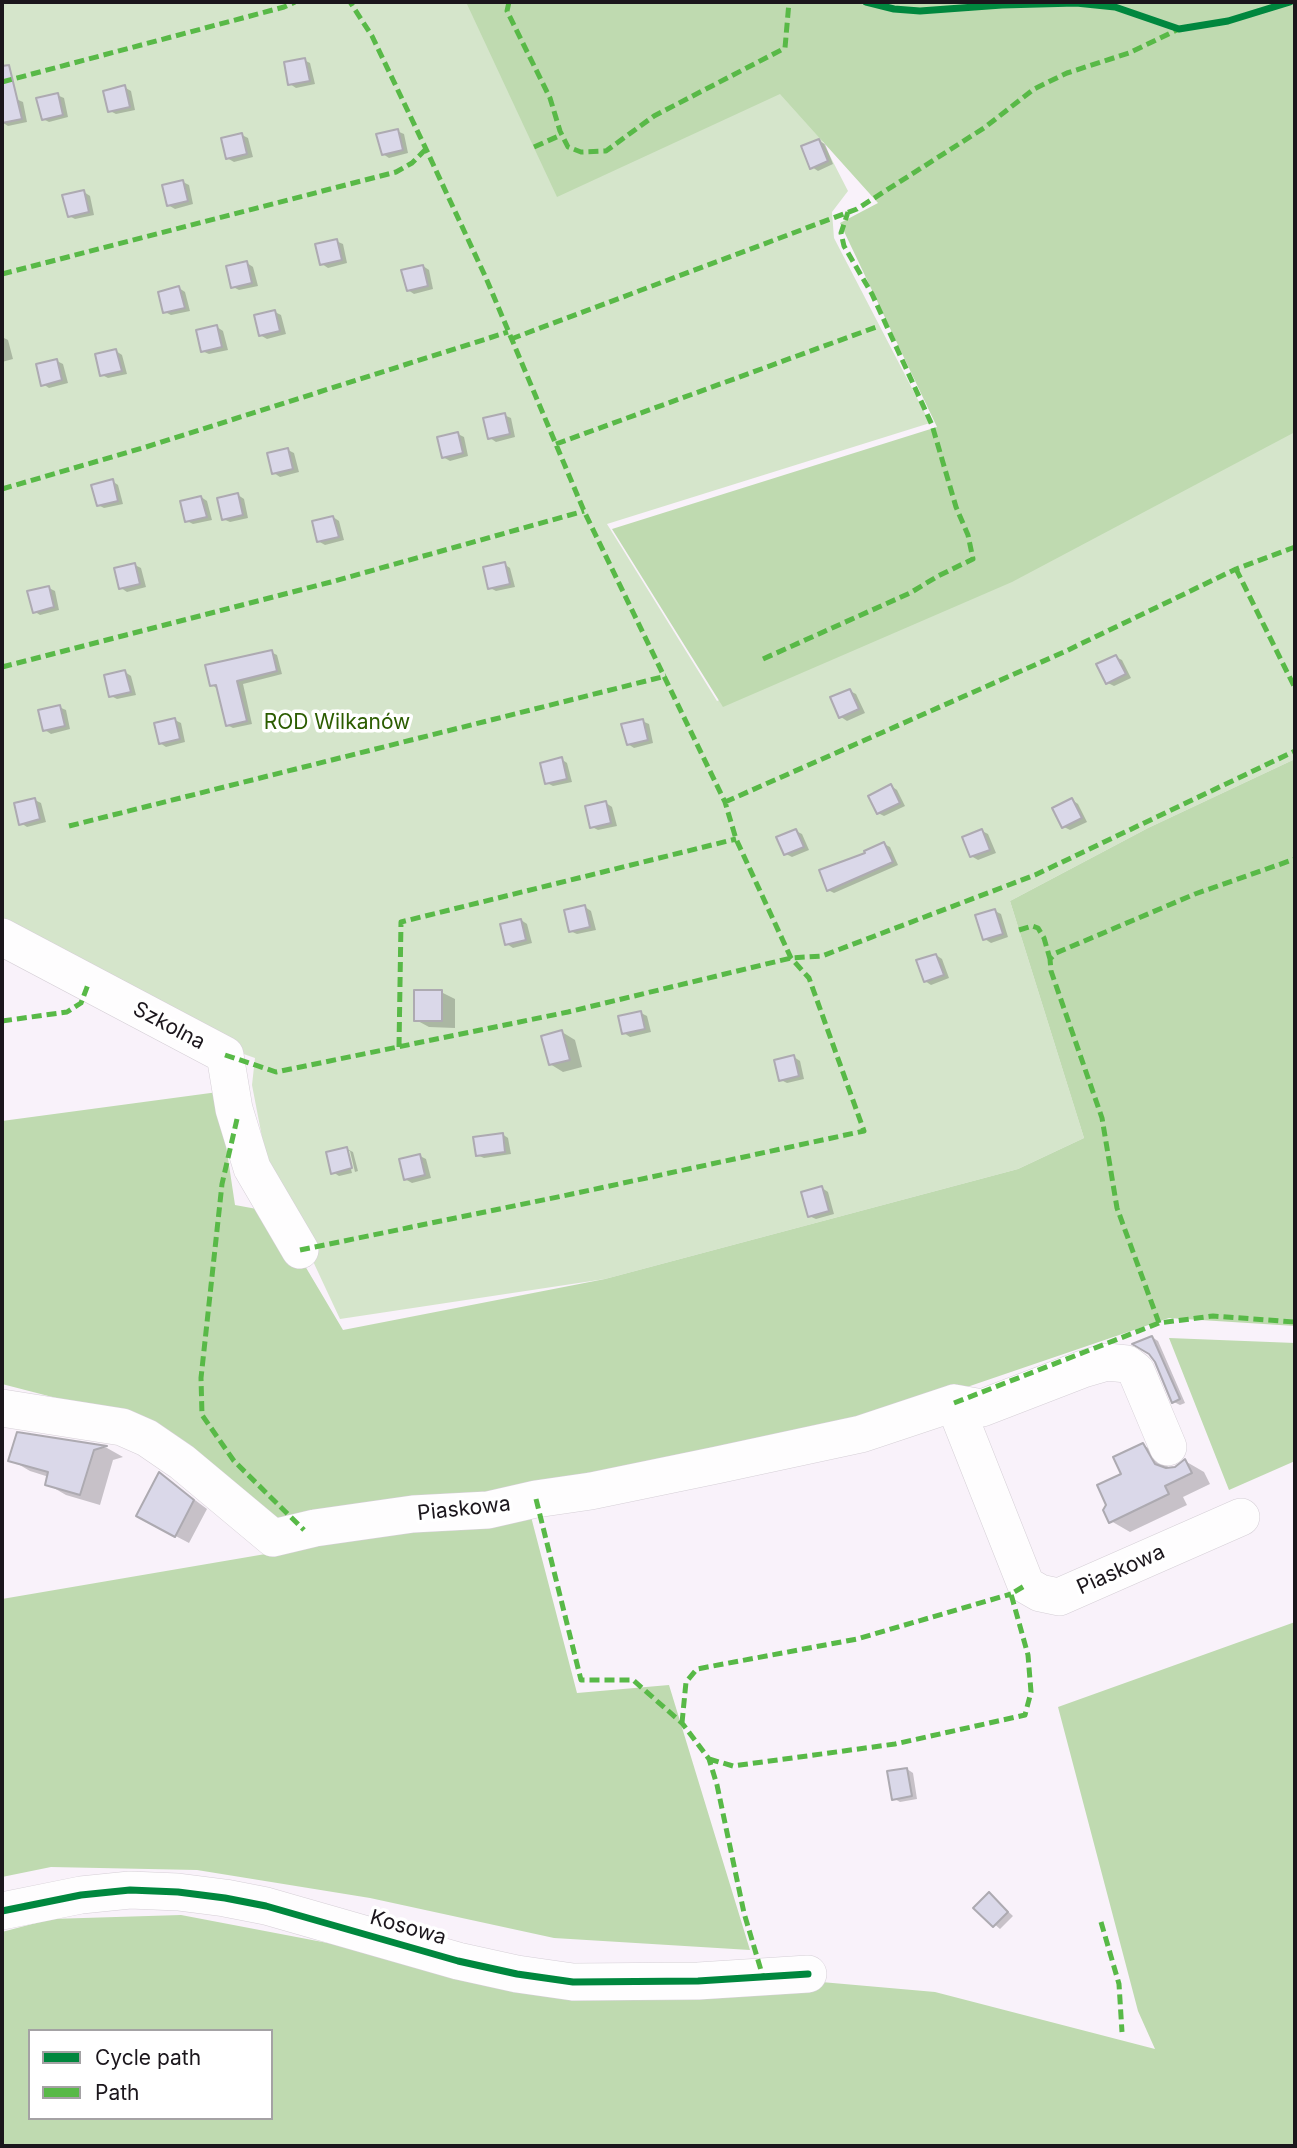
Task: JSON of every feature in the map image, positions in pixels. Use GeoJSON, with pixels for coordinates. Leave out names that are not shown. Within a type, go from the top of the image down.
{"type":"FeatureCollection","features":[{"type":"Feature","properties":{"kind":"street","name":"Szkolna"},"geometry":{"type":"LineString","coordinates":[[2,937],[225,1055],[234,1109],[252,1168],[300,1250]]}},
{"type":"Feature","properties":{"kind":"street","name":"Piaskowa"},"geometry":{"type":"LineString","coordinates":[[2,1408],[122,1427],[147,1438],[182,1462],[273,1538],[315,1528],[399,1516],[488,1510],[536,1499],[591,1491],[861,1434],[954,1403],[982,1408],[1107,1362],[1127,1363],[1136,1371],[1168,1447]]}},
{"type":"Feature","properties":{"kind":"street","name":"Piaskowa"},"geometry":{"type":"LineString","coordinates":[[954,1403],[1026,1585],[1041,1593],[1059,1597],[1241,1517]]}},
{"type":"Feature","properties":{"kind":"street","name":"Kosowa"},"geometry":{"type":"LineString","coordinates":[[2,1910],[80,1895],[130,1890],[178,1892],[267,1906],[458,1961],[517,1974],[573,1982],[698,1981],[808,1974]]}},
{"type":"Feature","properties":{"kind":"green space","name":"ROD Wilkanów"},"geometry":{"type":"Polygon","coordinates":[[[2,2],[466,2],[791,80],[848,191],[832,212],[834,238],[930,423],[607,524],[717,701],[1003,578],[1295,425],[1295,759],[1148,828],[1010,901],[1084,1138],[1018,1169],[605,1279],[340,1319],[267,1163],[252,1085],[255,1058],[235,1051],[2,924],[2,2]]]}},
{"type":"Feature","properties":{"kind":"green space"},"geometry":{"type":"Polygon","coordinates":[[[466,2],[1295,2],[1295,432],[1012,582],[723,707],[612,529],[937,427],[840,223],[878,203],[780,94],[557,197],[466,2]]]}},
{"type":"Feature","properties":{"kind":"green space"},"geometry":{"type":"Polygon","coordinates":[[[1295,759],[1295,1326],[1169,1318],[850,1427],[580,1487],[267,1525],[122,1415],[2,1384],[2,1121],[218,1092],[235,1205],[273,1212],[343,1330],[605,1279],[1018,1169],[1084,1138],[1010,901],[1148,828],[1295,759]]]}},
{"type":"Feature","properties":{"kind":"green space"},"geometry":{"type":"Polygon","coordinates":[[[1169,1338],[1295,1343],[1295,1461],[1229,1490],[1169,1338]]]}},
{"type":"Feature","properties":{"kind":"green space"},"geometry":{"type":"Polygon","coordinates":[[[529,1509],[577,1693],[669,1685],[750,1950],[554,1938],[370,1898],[197,1870],[51,1867],[2,1877],[2,1599],[529,1509]]]}},
{"type":"Feature","properties":{"kind":"green space"},"geometry":{"type":"Polygon","coordinates":[[[1295,1622],[1295,2146],[2,2146],[2,1932],[51,1919],[181,1915],[590,1993],[810,1981],[935,1992],[1155,2049],[1138,2011],[1058,1707],[1295,1622]]]}},
{"type":"Feature","properties":{"kind":"building"},"geometry":{"type":"Polygon","coordinates":[[[305,58],[310,81],[288,85],[284,62],[305,58]]]}},
{"type":"Feature","properties":{"kind":"building"},"geometry":{"type":"Polygon","coordinates":[[[9,65],[22,119],[2,123],[2,66],[9,65]]]}},
{"type":"Feature","properties":{"kind":"building"},"geometry":{"type":"Polygon","coordinates":[[[125,85],[130,107],[108,112],[103,91],[125,85]]]}},
{"type":"Feature","properties":{"kind":"building"},"geometry":{"type":"Polygon","coordinates":[[[58,93],[63,115],[42,120],[36,98],[58,93]]]}},
{"type":"Feature","properties":{"kind":"building"},"geometry":{"type":"Polygon","coordinates":[[[398,129],[403,150],[382,155],[376,134],[398,129]]]}},
{"type":"Feature","properties":{"kind":"building"},"geometry":{"type":"Polygon","coordinates":[[[242,133],[247,154],[226,159],[221,138],[242,133]]]}},
{"type":"Feature","properties":{"kind":"building"},"geometry":{"type":"Polygon","coordinates":[[[819,139],[828,161],[810,169],[801,146],[819,139]]]}},
{"type":"Feature","properties":{"kind":"building"},"geometry":{"type":"Polygon","coordinates":[[[183,180],[188,201],[167,206],[162,185],[183,180]]]}},
{"type":"Feature","properties":{"kind":"building"},"geometry":{"type":"Polygon","coordinates":[[[84,190],[89,212],[68,217],[62,195],[84,190]]]}},
{"type":"Feature","properties":{"kind":"building"},"geometry":{"type":"Polygon","coordinates":[[[337,239],[342,260],[320,265],[315,244],[337,239]]]}},
{"type":"Feature","properties":{"kind":"building"},"geometry":{"type":"Polygon","coordinates":[[[247,261],[252,283],[231,288],[226,266],[247,261]]]}},
{"type":"Feature","properties":{"kind":"building"},"geometry":{"type":"Polygon","coordinates":[[[423,265],[428,286],[407,291],[401,270],[423,265]]]}},
{"type":"Feature","properties":{"kind":"building"},"geometry":{"type":"Polygon","coordinates":[[[179,286],[185,308],[163,313],[158,292],[179,286]]]}},
{"type":"Feature","properties":{"kind":"building"},"geometry":{"type":"Polygon","coordinates":[[[275,310],[280,331],[259,336],[254,315],[275,310]]]}},
{"type":"Feature","properties":{"kind":"building"},"geometry":{"type":"Polygon","coordinates":[[[217,325],[222,347],[201,352],[196,330],[217,325]]]}},
{"type":"Feature","properties":{"kind":"building"},"geometry":{"type":"Polygon","coordinates":[[[116,349],[122,371],[100,376],[95,354],[116,349]]]}},
{"type":"Feature","properties":{"kind":"building"},"geometry":{"type":"Polygon","coordinates":[[[57,359],[62,380],[41,386],[36,364],[57,359]]]}},
{"type":"Feature","properties":{"kind":"building"},"geometry":{"type":"Polygon","coordinates":[[[505,413],[510,434],[488,439],[483,418],[505,413]]]}},
{"type":"Feature","properties":{"kind":"building"},"geometry":{"type":"Polygon","coordinates":[[[458,432],[463,453],[442,458],[437,437],[458,432]]]}},
{"type":"Feature","properties":{"kind":"building"},"geometry":{"type":"Polygon","coordinates":[[[288,448],[293,469],[272,474],[267,453],[288,448]]]}},
{"type":"Feature","properties":{"kind":"building"},"geometry":{"type":"Polygon","coordinates":[[[113,479],[118,501],[97,506],[91,485],[113,479]]]}},
{"type":"Feature","properties":{"kind":"building"},"geometry":{"type":"Polygon","coordinates":[[[238,493],[243,515],[222,520],[217,498],[238,493]]]}},
{"type":"Feature","properties":{"kind":"building"},"geometry":{"type":"Polygon","coordinates":[[[201,496],[207,517],[185,522],[180,501],[201,496]]]}},
{"type":"Feature","properties":{"kind":"building"},"geometry":{"type":"Polygon","coordinates":[[[333,516],[339,537],[317,542],[312,521],[333,516]]]}},
{"type":"Feature","properties":{"kind":"building"},"geometry":{"type":"Polygon","coordinates":[[[505,562],[510,584],[488,589],[483,567],[505,562]]]}},
{"type":"Feature","properties":{"kind":"building"},"geometry":{"type":"Polygon","coordinates":[[[135,563],[140,584],[119,589],[114,568],[135,563]]]}},
{"type":"Feature","properties":{"kind":"building"},"geometry":{"type":"Polygon","coordinates":[[[49,586],[54,607],[33,613],[27,591],[49,586]]]}},
{"type":"Feature","properties":{"kind":"building"},"geometry":{"type":"Polygon","coordinates":[[[272,650],[277,671],[237,681],[247,721],[226,726],[216,685],[210,686],[205,665],[272,650]]]}},
{"type":"Feature","properties":{"kind":"building"},"geometry":{"type":"Polygon","coordinates":[[[1116,655],[1126,674],[1106,684],[1096,664],[1116,655]]]}},
{"type":"Feature","properties":{"kind":"building"},"geometry":{"type":"Polygon","coordinates":[[[125,670],[131,692],[109,697],[104,675],[125,670]]]}},
{"type":"Feature","properties":{"kind":"building"},"geometry":{"type":"Polygon","coordinates":[[[850,689],[859,709],[839,718],[830,697],[850,689]]]}},
{"type":"Feature","properties":{"kind":"building"},"geometry":{"type":"Polygon","coordinates":[[[60,705],[65,726],[43,731],[38,710],[60,705]]]}},
{"type":"Feature","properties":{"kind":"building"},"geometry":{"type":"Polygon","coordinates":[[[175,718],[180,739],[159,744],[154,723],[175,718]]]}},
{"type":"Feature","properties":{"kind":"building"},"geometry":{"type":"Polygon","coordinates":[[[643,719],[648,740],[627,745],[621,724],[643,719]]]}},
{"type":"Feature","properties":{"kind":"building"},"geometry":{"type":"Polygon","coordinates":[[[562,757],[567,779],[545,784],[540,763],[562,757]]]}},
{"type":"Feature","properties":{"kind":"building"},"geometry":{"type":"Polygon","coordinates":[[[891,784],[900,803],[877,814],[868,796],[891,784]]]}},
{"type":"Feature","properties":{"kind":"building"},"geometry":{"type":"Polygon","coordinates":[[[35,798],[40,819],[19,825],[14,803],[35,798]]]}},
{"type":"Feature","properties":{"kind":"building"},"geometry":{"type":"Polygon","coordinates":[[[1072,798],[1082,818],[1062,828],[1052,808],[1072,798]]]}},
{"type":"Feature","properties":{"kind":"building"},"geometry":{"type":"Polygon","coordinates":[[[606,801],[611,823],[590,828],[585,806],[606,801]]]}},
{"type":"Feature","properties":{"kind":"building"},"geometry":{"type":"Polygon","coordinates":[[[796,829],[804,847],[784,855],[776,837],[796,829]]]}},
{"type":"Feature","properties":{"kind":"building"},"geometry":{"type":"Polygon","coordinates":[[[982,829],[990,850],[970,857],[962,837],[982,829]]]}},
{"type":"Feature","properties":{"kind":"building"},"geometry":{"type":"Polygon","coordinates":[[[884,842],[893,862],[827,891],[819,870],[865,853],[864,851],[884,842]]]}},
{"type":"Feature","properties":{"kind":"building"},"geometry":{"type":"Polygon","coordinates":[[[585,905],[590,927],[569,932],[564,910],[585,905]]]}},
{"type":"Feature","properties":{"kind":"building"},"geometry":{"type":"Polygon","coordinates":[[[995,909],[1003,934],[983,940],[975,915],[995,909]]]}},
{"type":"Feature","properties":{"kind":"building"},"geometry":{"type":"Polygon","coordinates":[[[521,919],[526,940],[505,945],[500,924],[521,919]]]}},
{"type":"Feature","properties":{"kind":"building"},"geometry":{"type":"Polygon","coordinates":[[[936,954],[944,975],[924,982],[916,960],[936,954]]]}},
{"type":"Feature","properties":{"kind":"building"},"geometry":{"type":"Polygon","coordinates":[[[414,990],[442,990],[442,1021],[414,1021],[414,990]]]}},
{"type":"Feature","properties":{"kind":"building"},"geometry":{"type":"Polygon","coordinates":[[[641,1011],[645,1029],[622,1034],[618,1016],[641,1011]]]}},
{"type":"Feature","properties":{"kind":"building"},"geometry":{"type":"Polygon","coordinates":[[[562,1030],[570,1060],[549,1065],[541,1036],[562,1030]]]}},
{"type":"Feature","properties":{"kind":"building"},"geometry":{"type":"Polygon","coordinates":[[[794,1055],[799,1076],[779,1081],[774,1060],[794,1055]]]}},
{"type":"Feature","properties":{"kind":"building"},"geometry":{"type":"Polygon","coordinates":[[[503,1133],[505,1152],[476,1156],[473,1137],[503,1133]]]}},
{"type":"Feature","properties":{"kind":"building"},"geometry":{"type":"Polygon","coordinates":[[[347,1147],[352,1168],[331,1174],[326,1152],[347,1147]]]}},
{"type":"Feature","properties":{"kind":"building"},"geometry":{"type":"Polygon","coordinates":[[[420,1154],[425,1175],[404,1180],[399,1159],[420,1154]]]}},
{"type":"Feature","properties":{"kind":"building"},"geometry":{"type":"Polygon","coordinates":[[[822,1186],[829,1211],[808,1217],[801,1192],[822,1186]]]}},
{"type":"Feature","properties":{"kind":"building"},"geometry":{"type":"Polygon","coordinates":[[[1152,1336],[1180,1399],[1172,1403],[1155,1362],[1149,1354],[1132,1344],[1152,1336]]]}},
{"type":"Feature","properties":{"kind":"building"},"geometry":{"type":"Polygon","coordinates":[[[17,1432],[107,1446],[94,1450],[80,1495],[45,1485],[48,1472],[8,1461],[17,1432]]]}},
{"type":"Feature","properties":{"kind":"building"},"geometry":{"type":"Polygon","coordinates":[[[1143,1443],[1155,1464],[1166,1468],[1175,1467],[1185,1459],[1192,1473],[1165,1486],[1169,1494],[1109,1523],[1103,1510],[1106,1505],[1097,1485],[1121,1474],[1113,1457],[1143,1443]]]}},
{"type":"Feature","properties":{"kind":"building"},"geometry":{"type":"Polygon","coordinates":[[[159,1472],[194,1500],[175,1537],[136,1516],[159,1472]]]}},
{"type":"Feature","properties":{"kind":"building"},"geometry":{"type":"Polygon","coordinates":[[[907,1768],[912,1796],[892,1800],[887,1771],[907,1768]]]}},
{"type":"Feature","properties":{"kind":"building"},"geometry":{"type":"Polygon","coordinates":[[[989,1892],[1008,1912],[993,1927],[973,1908],[989,1892]]]}},
{"type":"Feature","properties":{"kind":"marked path"},"geometry":{"type":"LineString","coordinates":[[2,82],[295,2]]}},
{"type":"Feature","properties":{"kind":"marked path"},"geometry":{"type":"LineString","coordinates":[[300,1250],[864,1131],[809,978],[791,958],[736,839],[725,802],[584,511],[486,278],[372,36],[350,2]]}},
{"type":"Feature","properties":{"kind":"marked path"},"geometry":{"type":"LineString","coordinates":[[509,2],[507,11],[550,98],[560,131],[568,147],[581,152],[606,151],[654,116],[785,48],[789,2]]}},
{"type":"Feature","properties":{"kind":"marked path"},"geometry":{"type":"LineString","coordinates":[[511,339],[857,209],[984,128],[1034,89],[1067,73],[1129,53],[1179,29]]}},
{"type":"Feature","properties":{"kind":"marked path"},"geometry":{"type":"LineString","coordinates":[[534,147],[561,135]]}},
{"type":"Feature","properties":{"kind":"marked path"},"geometry":{"type":"LineString","coordinates":[[2,274],[396,172],[412,163],[426,149]]}},
{"type":"Feature","properties":{"kind":"marked path"},"geometry":{"type":"LineString","coordinates":[[763,659],[910,593],[973,559],[968,535],[956,507],[932,425],[872,294],[844,246],[841,233],[848,212]]}},
{"type":"Feature","properties":{"kind":"marked path"},"geometry":{"type":"LineString","coordinates":[[556,444],[879,326]]}},
{"type":"Feature","properties":{"kind":"marked path"},"geometry":{"type":"LineString","coordinates":[[2,489],[146,447],[508,332]]}},
{"type":"Feature","properties":{"kind":"marked path"},"geometry":{"type":"LineString","coordinates":[[2,667],[331,582],[584,511]]}},
{"type":"Feature","properties":{"kind":"marked path"},"geometry":{"type":"LineString","coordinates":[[725,802],[1064,652],[1236,569],[1295,547]]}},
{"type":"Feature","properties":{"kind":"marked path"},"geometry":{"type":"LineString","coordinates":[[1236,569],[1295,688]]}},
{"type":"Feature","properties":{"kind":"marked path"},"geometry":{"type":"LineString","coordinates":[[69,826],[666,676]]}},
{"type":"Feature","properties":{"kind":"marked path"},"geometry":{"type":"LineString","coordinates":[[225,1055],[276,1072],[568,1012],[791,958],[822,956],[1035,875],[1295,751]]}},
{"type":"Feature","properties":{"kind":"marked path"},"geometry":{"type":"LineString","coordinates":[[399,1047],[401,922],[736,839]]}},
{"type":"Feature","properties":{"kind":"marked path"},"geometry":{"type":"LineString","coordinates":[[1159,1323],[1117,1208],[1102,1118],[1051,971],[1050,959],[1056,953],[1195,894],[1295,859]]}},
{"type":"Feature","properties":{"kind":"marked path"},"geometry":{"type":"LineString","coordinates":[[1019,930],[1032,926],[1038,928],[1050,959]]}},
{"type":"Feature","properties":{"kind":"marked path"},"geometry":{"type":"LineString","coordinates":[[2,1021],[67,1012],[81,1003],[89,982]]}},
{"type":"Feature","properties":{"kind":"marked path"},"geometry":{"type":"LineString","coordinates":[[237,1119],[222,1184],[201,1378],[202,1415],[234,1461],[304,1530]]}},
{"type":"Feature","properties":{"kind":"marked path"},"geometry":{"type":"LineString","coordinates":[[954,1403],[1159,1323],[1213,1316],[1295,1322]]}},
{"type":"Feature","properties":{"kind":"marked path"},"geometry":{"type":"LineString","coordinates":[[536,1499],[581,1680],[633,1680],[682,1723],[709,1759],[744,1913],[763,1977]]}},
{"type":"Feature","properties":{"kind":"marked path"},"geometry":{"type":"LineString","coordinates":[[709,1759],[733,1766],[895,1744],[1025,1715],[1031,1692],[1028,1655],[1011,1594],[1026,1585]]}},
{"type":"Feature","properties":{"kind":"marked path"},"geometry":{"type":"LineString","coordinates":[[682,1723],[686,1682],[697,1669],[857,1639],[1011,1594]]}},
{"type":"Feature","properties":{"kind":"marked path"},"geometry":{"type":"LineString","coordinates":[[1101,1922],[1119,1984],[1122,2032]]}},
{"type":"Feature","properties":{"kind":"cycle path"},"geometry":{"type":"LineString","coordinates":[[866,2],[894,9],[920,11],[1076,3],[1115,7],[1179,29],[1228,21],[1290,2]]}},
{"type":"Feature","properties":{"kind":"cycle path"},"geometry":{"type":"LineString","coordinates":[[2,1911],[81,1895],[130,1890],[178,1892],[266,1906],[458,1961],[517,1974],[573,1982],[698,1981],[808,1974]]}}]}
